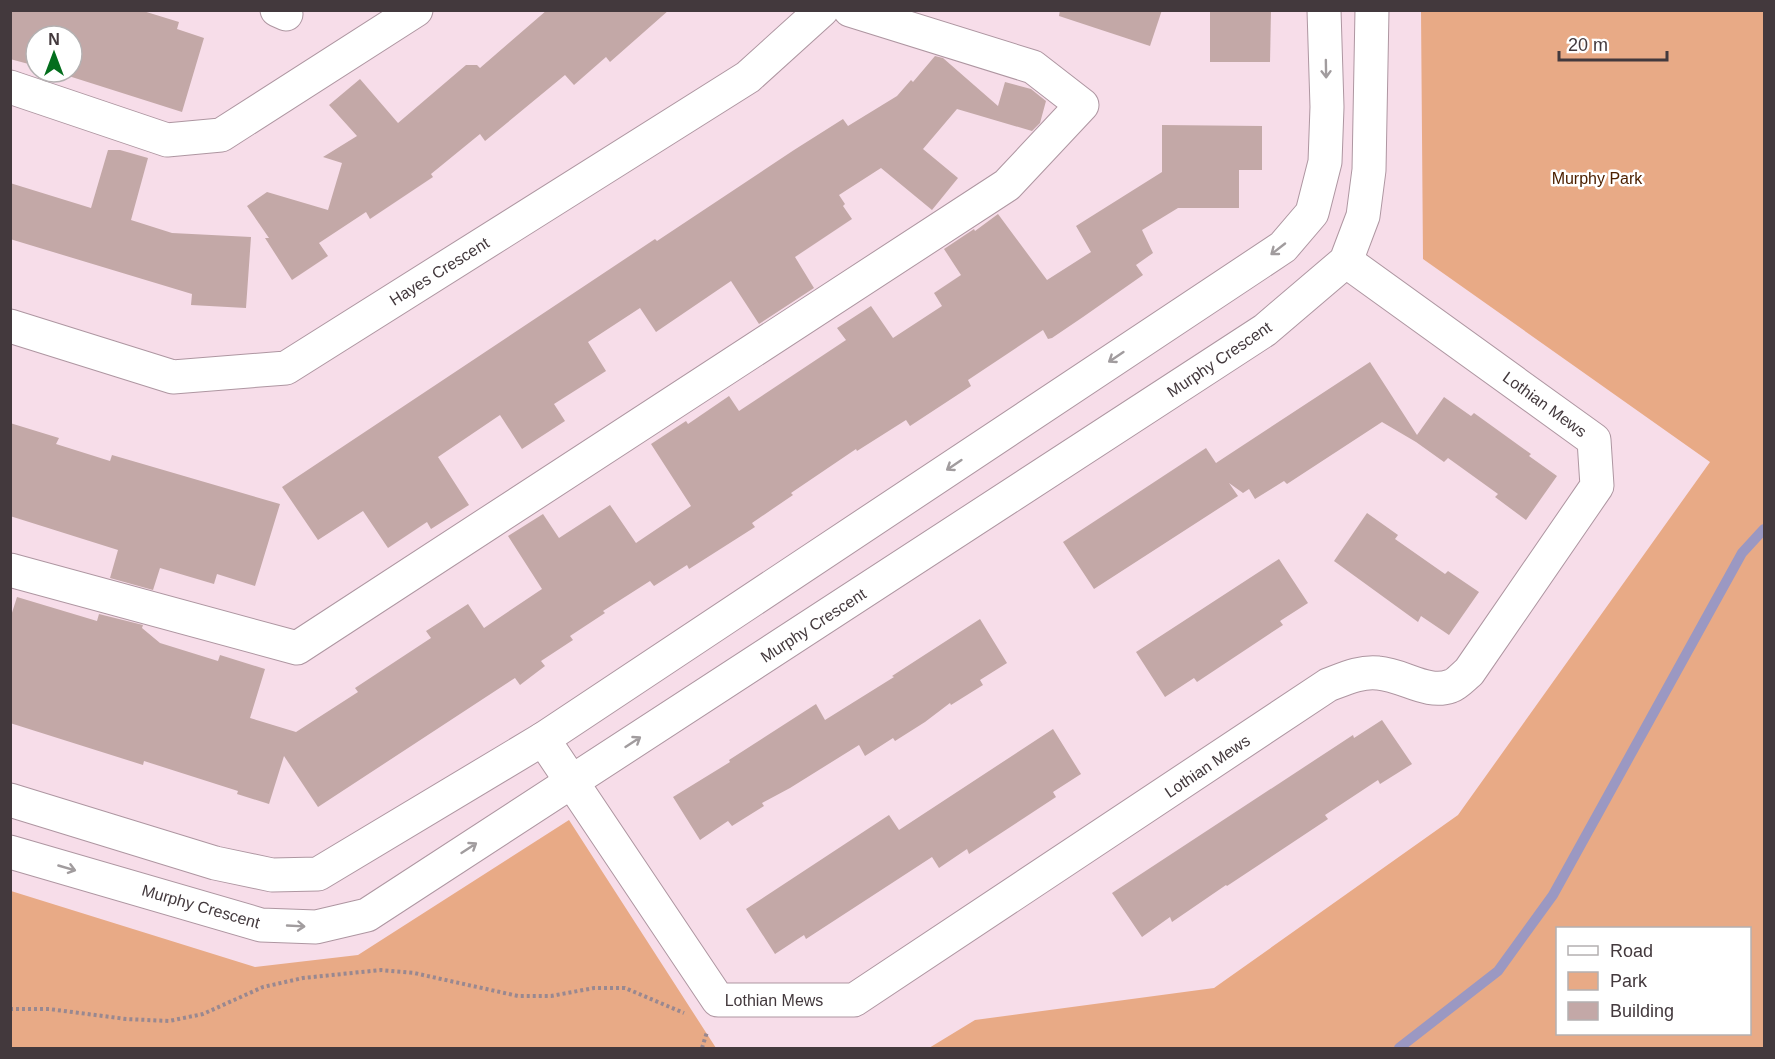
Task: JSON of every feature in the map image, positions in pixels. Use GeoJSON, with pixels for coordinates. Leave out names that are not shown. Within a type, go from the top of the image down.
{"type":"FeatureCollection","features":[{"type":"Feature","properties":{"kind":"street"},"geometry":{"type":"LineString","coordinates":[[10,87],[167,140],[221,135],[416,10]]}},
{"type":"Feature","properties":{"kind":"street","name":"Hayes Crescent"},"geometry":{"type":"LineString","coordinates":[[10,326],[173,377],[286,368],[748,77],[822,10]]}},
{"type":"Feature","properties":{"kind":"street"},"geometry":{"type":"LineString","coordinates":[[10,570],[297,648],[1007,185],[1082,105],[1033,67],[850,10]]}},
{"type":"Feature","properties":{"kind":"street"},"geometry":{"type":"LineString","coordinates":[[10,800],[215,863],[272,875],[318,873],[543,739],[1283,247],[1312,213],[1325,162],[1327,107],[1324,10]]}},
{"type":"Feature","properties":{"kind":"street","name":"Murphy Crescent"},"geometry":{"type":"LineString","coordinates":[[10,852],[261,925],[316,927],[367,915],[1265,330],[1346,261],[1363,216],[1369,170],[1372,10]]}},
{"type":"Feature","properties":{"kind":"street","name":"Lothian Mews"},"geometry":{"type":"LineString","coordinates":[[543,739],[718,1000],[854,1000],[1328,686],[1349,676],[1376,672],[1399,676],[1431,690],[1452,686],[1469,672],[1598,486],[1594,440],[1346,261]]}},
{"type":"Feature","properties":{"kind":"path"},"geometry":{"type":"LineString","coordinates":[[10,1009],[49,1009],[126,1019],[169,1021],[203,1014],[264,987],[303,978],[381,970],[414,973],[518,996],[551,996],[594,988],[626,988],[688,1014]]}},
{"type":"Feature","properties":{"kind":"green space","name":"Murphy Park"},"geometry":{"type":"Polygon","coordinates":[[[1421,11],[1764,11],[1764,1048],[929,1048],[975,1020],[1214,988],[1458,815],[1710,462],[1423,259],[1421,11]]]}},
{"type":"Feature","properties":{"kind":"green space"},"geometry":{"type":"Polygon","coordinates":[[[569,820],[716,1048],[11,1048],[11,891],[255,967],[358,955],[569,820]]]}},
{"type":"Feature","properties":{"kind":"building"},"geometry":{"type":"Polygon","coordinates":[[[10,10],[140,10],[179,22],[177,29],[204,38],[182,112],[84,81],[84,24],[24,24],[24,63],[10,59],[10,10]]]}},
{"type":"Feature","properties":{"kind":"building"},"geometry":{"type":"Polygon","coordinates":[[[547,10],[669,10],[610,62],[606,57],[574,85],[565,75],[485,141],[480,134],[431,174],[433,177],[370,219],[366,212],[319,243],[328,256],[292,280],[265,238],[269,238],[247,206],[267,192],[328,210],[342,163],[323,157],[357,136],[329,105],[360,79],[398,123],[466,65],[477,65],[480,68],[547,10]]]}},
{"type":"Feature","properties":{"kind":"building"},"geometry":{"type":"Polygon","coordinates":[[[1060,10],[1162,10],[1150,46],[1059,16],[1060,10]]]}},
{"type":"Feature","properties":{"kind":"building"},"geometry":{"type":"Polygon","coordinates":[[[1210,10],[1271,10],[1270,62],[1210,62],[1210,10]]]}},
{"type":"Feature","properties":{"kind":"building"},"geometry":{"type":"Polygon","coordinates":[[[935,56],[943,58],[998,106],[1005,82],[1031,89],[1046,101],[1040,123],[1032,131],[957,109],[923,149],[958,178],[932,210],[881,168],[839,195],[852,219],[795,257],[814,288],[759,324],[731,281],[656,332],[640,308],[588,342],[606,371],[554,404],[565,421],[522,449],[500,415],[438,457],[469,505],[431,529],[427,522],[388,548],[363,511],[318,540],[282,487],[655,239],[657,241],[794,150],[843,119],[848,126],[897,96],[911,80],[913,82],[935,56]]]}},
{"type":"Feature","properties":{"kind":"building"},"geometry":{"type":"Polygon","coordinates":[[[1162,125],[1262,126],[1262,170],[1239,170],[1239,208],[1178,208],[1142,230],[1153,253],[1136,265],[1143,275],[1052,338],[1048,339],[1043,330],[968,380],[971,386],[910,426],[906,420],[857,451],[856,449],[791,493],[793,495],[752,523],[755,527],[689,569],[687,565],[654,586],[650,581],[603,611],[605,613],[570,636],[573,640],[541,661],[545,666],[520,685],[515,678],[318,807],[284,756],[269,804],[237,794],[238,791],[144,761],[143,765],[10,723],[10,619],[17,597],[97,621],[99,614],[143,625],[142,628],[160,643],[218,661],[220,655],[265,669],[250,718],[296,732],[358,692],[355,688],[431,638],[426,631],[468,604],[484,628],[542,589],[508,536],[543,514],[559,538],[610,505],[636,543],[691,506],[651,444],[686,421],[688,424],[729,396],[739,411],[846,340],[837,328],[871,306],[893,338],[942,306],[934,293],[961,275],[944,249],[998,214],[1047,280],[1091,252],[1076,226],[1162,172],[1162,125]]]}},
{"type":"Feature","properties":{"kind":"building"},"geometry":{"type":"Polygon","coordinates":[[[108,150],[120,150],[148,158],[131,220],[172,233],[251,237],[246,308],[191,305],[192,294],[10,239],[10,183],[91,208],[108,150]]]}},
{"type":"Feature","properties":{"kind":"building"},"geometry":{"type":"Polygon","coordinates":[[[1370,362],[1417,435],[1444,397],[1471,416],[1474,413],[1531,454],[1529,456],[1557,476],[1526,520],[1495,497],[1498,494],[1448,458],[1444,462],[1382,422],[1287,484],[1284,481],[1255,499],[1249,489],[1243,493],[1229,483],[1238,496],[1094,589],[1063,542],[1206,448],[1216,463],[1370,362]]]}},
{"type":"Feature","properties":{"kind":"building"},"geometry":{"type":"Polygon","coordinates":[[[10,423],[59,438],[56,444],[110,461],[112,455],[280,504],[255,586],[217,574],[214,584],[160,568],[153,590],[110,578],[118,550],[10,516],[10,423]]]}},
{"type":"Feature","properties":{"kind":"building"},"geometry":{"type":"Polygon","coordinates":[[[1367,513],[1398,535],[1395,539],[1445,574],[1448,571],[1479,592],[1449,635],[1421,616],[1418,622],[1334,561],[1367,513]]]}},
{"type":"Feature","properties":{"kind":"building"},"geometry":{"type":"Polygon","coordinates":[[[1279,559],[1308,603],[1280,621],[1283,625],[1197,682],[1194,678],[1165,697],[1136,652],[1279,559]]]}},
{"type":"Feature","properties":{"kind":"building"},"geometry":{"type":"Polygon","coordinates":[[[980,619],[1007,663],[980,680],[983,685],[951,705],[950,703],[895,741],[893,738],[865,756],[859,745],[762,803],[764,806],[732,826],[728,821],[700,840],[673,797],[816,704],[825,720],[980,619]]]}},
{"type":"Feature","properties":{"kind":"building"},"geometry":{"type":"Polygon","coordinates":[[[1382,720],[1412,764],[1380,784],[1378,780],[1325,815],[1328,819],[1172,922],[1170,917],[1142,937],[1112,893],[1353,735],[1354,738],[1382,720]]]}},
{"type":"Feature","properties":{"kind":"building"},"geometry":{"type":"Polygon","coordinates":[[[1053,729],[1081,774],[1053,792],[1056,797],[969,854],[967,849],[939,868],[932,857],[806,939],[804,935],[775,954],[746,909],[889,815],[899,830],[1053,729]]]}},
{"type":"Feature","properties":{"kind":"waterway"},"geometry":{"type":"LineString","coordinates":[[1399,1048],[1498,971],[1553,895],[1742,553],[1764,529]]}}]}
